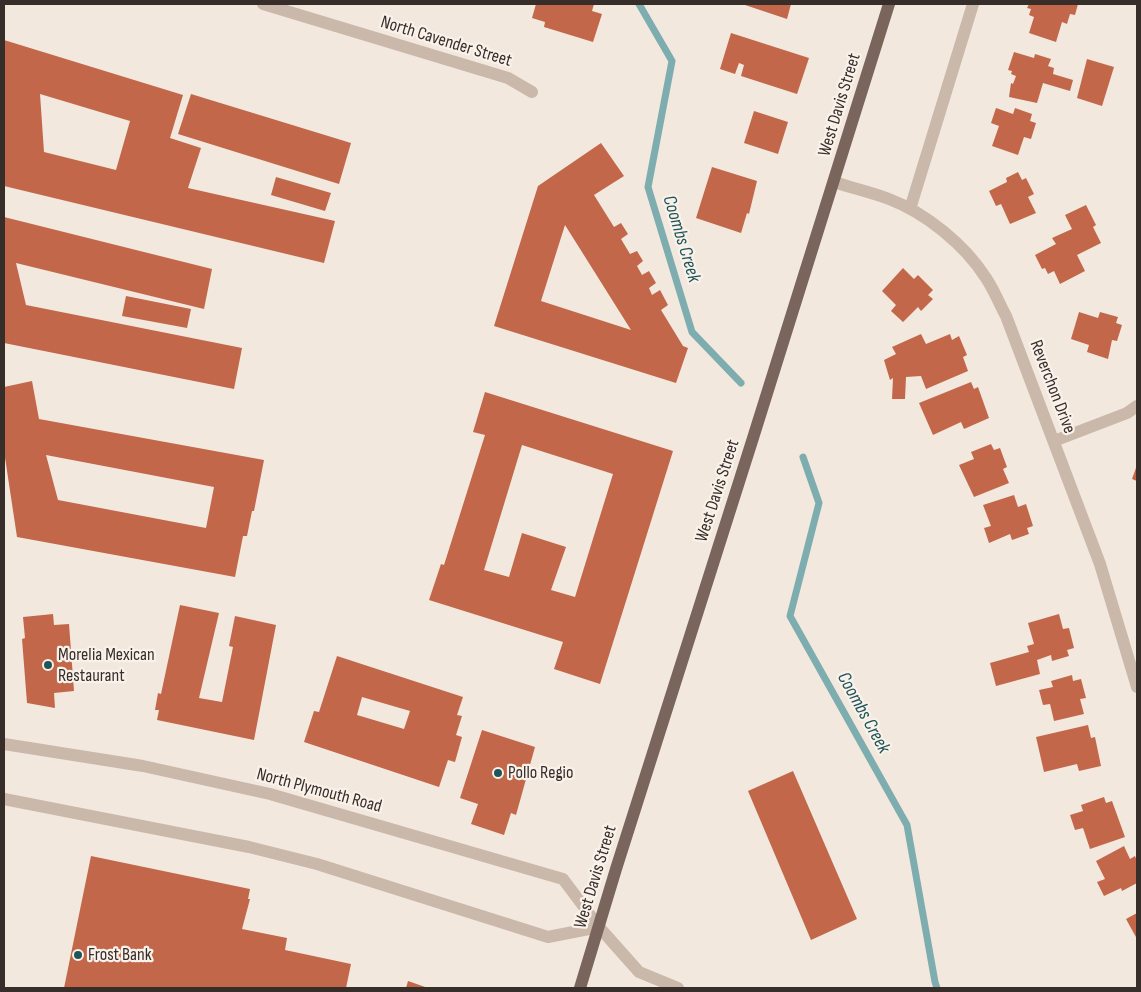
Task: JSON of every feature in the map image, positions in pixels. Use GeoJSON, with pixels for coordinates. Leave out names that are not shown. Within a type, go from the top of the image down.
{"type":"FeatureCollection","features":[{"type":"Feature","properties":{"kind":"main road","name":"West Davis Street"},"geometry":{"type":"LineString","coordinates":[[580,988],[889,4]]}},
{"type":"Feature","properties":{"kind":"street","name":"North Cavender Street"},"geometry":{"type":"LineString","coordinates":[[263,4],[508,78],[532,92]]}},
{"type":"Feature","properties":{"kind":"street"},"geometry":{"type":"LineString","coordinates":[[910,209],[973,4]]}},
{"type":"Feature","properties":{"kind":"street","name":"Reverchon Drive"},"geometry":{"type":"LineString","coordinates":[[834,182],[888,199],[910,209],[945,232],[968,253],[986,278],[1006,316],[1100,564],[1137,687]]}},
{"type":"Feature","properties":{"kind":"street"},"geometry":{"type":"LineString","coordinates":[[1054,441],[1127,413],[1137,406]]}},
{"type":"Feature","properties":{"kind":"street","name":"North Plymouth Road"},"geometry":{"type":"LineString","coordinates":[[4,744],[143,766],[270,794],[563,879],[599,927],[639,972],[678,988]]}},
{"type":"Feature","properties":{"kind":"street"},"geometry":{"type":"LineString","coordinates":[[4,799],[249,847],[317,864],[548,937],[599,927]]}},
{"type":"Feature","properties":{"kind":"building"},"geometry":{"type":"Polygon","coordinates":[[[536,4],[594,4],[592,11],[602,14],[593,42],[544,27],[545,22],[532,18],[536,4]]]}},
{"type":"Feature","properties":{"kind":"building"},"geometry":{"type":"Polygon","coordinates":[[[742,4],[791,4],[787,19],[742,4]]]}},
{"type":"Feature","properties":{"kind":"building"},"geometry":{"type":"Polygon","coordinates":[[[1029,4],[1078,4],[1075,15],[1070,14],[1067,24],[1062,22],[1056,42],[1029,33],[1034,17],[1029,15],[1031,9],[1027,8],[1029,4]]]}},
{"type":"Feature","properties":{"kind":"building"},"geometry":{"type":"Polygon","coordinates":[[[731,33],[809,58],[797,94],[741,76],[744,65],[739,63],[735,74],[720,69],[731,33]]]}},
{"type":"Feature","properties":{"kind":"building"},"geometry":{"type":"Polygon","coordinates":[[[4,40],[183,95],[170,138],[201,148],[188,188],[335,221],[324,263],[4,186],[4,40]],[[40,94],[44,152],[116,170],[130,121],[40,94]]]}},
{"type":"Feature","properties":{"kind":"building"},"geometry":{"type":"Polygon","coordinates":[[[1014,52],[1034,58],[1035,54],[1051,59],[1048,66],[1054,68],[1053,74],[1073,80],[1070,91],[1043,83],[1037,103],[1009,97],[1011,83],[1013,84],[1016,76],[1011,74],[1012,71],[1008,70],[1014,52]]]}},
{"type":"Feature","properties":{"kind":"building"},"geometry":{"type":"Polygon","coordinates":[[[1087,59],[1114,67],[1102,106],[1077,98],[1087,59]]]}},
{"type":"Feature","properties":{"kind":"building"},"geometry":{"type":"Polygon","coordinates":[[[191,94],[351,143],[339,184],[178,134],[191,94]]]}},
{"type":"Feature","properties":{"kind":"building"},"geometry":{"type":"Polygon","coordinates":[[[996,108],[1013,114],[1015,108],[1032,114],[1030,121],[1036,123],[1031,139],[1024,137],[1018,155],[992,146],[999,126],[991,123],[996,108]]]}},
{"type":"Feature","properties":{"kind":"building"},"geometry":{"type":"Polygon","coordinates":[[[754,111],[788,122],[778,154],[744,143],[754,111]]]}},
{"type":"Feature","properties":{"kind":"building"},"geometry":{"type":"Polygon","coordinates":[[[601,143],[624,176],[594,195],[614,227],[621,223],[628,234],[621,239],[630,254],[637,251],[643,261],[637,266],[642,275],[649,271],[656,283],[649,288],[652,295],[660,290],[668,305],[661,310],[683,346],[688,348],[676,383],[494,326],[538,186],[601,143]],[[565,225],[541,301],[631,330],[565,225]]]}},
{"type":"Feature","properties":{"kind":"building"},"geometry":{"type":"Polygon","coordinates":[[[712,167],[757,181],[749,214],[747,213],[741,233],[696,218],[712,167]]]}},
{"type":"Feature","properties":{"kind":"building"},"geometry":{"type":"Polygon","coordinates":[[[1018,172],[1022,180],[1026,178],[1034,194],[1028,197],[1036,213],[1010,224],[1001,204],[996,206],[989,191],[1007,182],[1006,178],[1018,172]]]}},
{"type":"Feature","properties":{"kind":"building"},"geometry":{"type":"Polygon","coordinates":[[[276,177],[331,193],[325,211],[271,195],[276,177]]]}},
{"type":"Feature","properties":{"kind":"building"},"geometry":{"type":"Polygon","coordinates":[[[1086,205],[1096,225],[1093,227],[1101,243],[1077,255],[1085,271],[1060,284],[1054,271],[1048,274],[1045,268],[1042,269],[1035,255],[1056,244],[1052,238],[1072,229],[1065,215],[1086,205]]]}},
{"type":"Feature","properties":{"kind":"building"},"geometry":{"type":"Polygon","coordinates":[[[4,217],[212,269],[204,309],[16,263],[26,305],[242,348],[234,389],[4,343],[4,217]]]}},
{"type":"Feature","properties":{"kind":"building"},"geometry":{"type":"Polygon","coordinates":[[[903,268],[914,279],[918,275],[933,290],[928,295],[933,299],[921,311],[918,307],[903,322],[891,311],[896,305],[882,291],[903,268]]]}},
{"type":"Feature","properties":{"kind":"building"},"geometry":{"type":"Polygon","coordinates":[[[126,296],[191,309],[187,328],[122,316],[126,296]]]}},
{"type":"Feature","properties":{"kind":"building"},"geometry":{"type":"Polygon","coordinates":[[[1079,312],[1098,318],[1100,312],[1118,317],[1116,323],[1122,325],[1117,341],[1112,340],[1108,359],[1087,352],[1089,345],[1071,339],[1079,312]]]}},
{"type":"Feature","properties":{"kind":"building"},"geometry":{"type":"Polygon","coordinates":[[[921,334],[926,344],[950,334],[952,340],[959,336],[967,355],[963,357],[968,371],[926,389],[921,376],[906,377],[905,399],[892,399],[893,378],[890,380],[884,360],[896,354],[892,347],[921,334]]]}},
{"type":"Feature","properties":{"kind":"building"},"geometry":{"type":"Polygon","coordinates":[[[32,381],[39,419],[264,460],[254,511],[252,511],[247,536],[243,536],[235,577],[17,537],[4,451],[4,387],[32,381]],[[46,455],[58,500],[206,528],[214,487],[46,455]]]}},
{"type":"Feature","properties":{"kind":"building"},"geometry":{"type":"Polygon","coordinates":[[[971,382],[974,389],[978,387],[989,418],[964,429],[961,422],[933,435],[919,403],[971,382]]]}},
{"type":"Feature","properties":{"kind":"building"},"geometry":{"type":"Polygon","coordinates":[[[485,392],[673,451],[600,684],[554,669],[563,642],[429,600],[441,564],[444,565],[485,435],[473,432],[485,392]],[[522,445],[484,570],[509,577],[522,533],[566,547],[551,590],[575,597],[613,474],[522,445]]]}},
{"type":"Feature","properties":{"kind":"building"},"geometry":{"type":"Polygon","coordinates":[[[991,444],[994,450],[1000,448],[1007,467],[1003,469],[1009,483],[974,497],[959,465],[974,459],[971,452],[991,444]]]}},
{"type":"Feature","properties":{"kind":"building"},"geometry":{"type":"Polygon","coordinates":[[[1137,465],[1137,481],[1132,479],[1137,465]]]}},
{"type":"Feature","properties":{"kind":"building"},"geometry":{"type":"Polygon","coordinates":[[[1014,495],[1018,507],[1026,504],[1033,526],[1027,528],[1029,534],[1012,540],[1010,534],[989,543],[984,528],[991,526],[983,505],[1014,495]]]}},
{"type":"Feature","properties":{"kind":"building"},"geometry":{"type":"Polygon","coordinates":[[[180,605],[219,613],[199,698],[222,702],[233,647],[229,646],[235,616],[276,625],[254,740],[157,720],[159,710],[155,710],[158,693],[161,694],[180,605]]]}},
{"type":"Feature","properties":{"kind":"building","name":"Morelia Mexican Restaurant"},"geometry":{"type":"Polygon","coordinates":[[[53,614],[54,625],[69,624],[74,691],[54,693],[55,708],[27,703],[22,639],[25,638],[23,617],[53,614]]]}},
{"type":"Feature","properties":{"kind":"building"},"geometry":{"type":"Polygon","coordinates":[[[1059,614],[1063,629],[1069,628],[1074,648],[1067,650],[1069,656],[1052,661],[1051,655],[1037,660],[1040,674],[996,686],[990,663],[1029,652],[1027,646],[1034,644],[1028,623],[1059,614]]]}},
{"type":"Feature","properties":{"kind":"building"},"geometry":{"type":"Polygon","coordinates":[[[337,656],[463,697],[457,715],[462,716],[456,735],[462,737],[455,762],[448,760],[439,787],[304,742],[314,711],[319,712],[337,656]],[[362,697],[357,715],[404,729],[410,711],[362,697]]]}},
{"type":"Feature","properties":{"kind":"building"},"geometry":{"type":"Polygon","coordinates":[[[1072,675],[1073,681],[1081,679],[1086,698],[1080,699],[1084,714],[1054,721],[1050,704],[1043,705],[1039,690],[1053,687],[1051,681],[1072,675]]]}},
{"type":"Feature","properties":{"kind":"building"},"geometry":{"type":"Polygon","coordinates":[[[1088,725],[1091,738],[1095,737],[1101,766],[1079,771],[1077,764],[1044,772],[1036,737],[1088,725]]]}},
{"type":"Feature","properties":{"kind":"building","name":"Pollo Regio"},"geometry":{"type":"Polygon","coordinates":[[[482,730],[535,747],[516,815],[511,813],[504,835],[471,824],[478,804],[460,798],[482,730]]]}},
{"type":"Feature","properties":{"kind":"building"},"geometry":{"type":"Polygon","coordinates":[[[793,771],[857,919],[811,940],[748,791],[793,771]]]}},
{"type":"Feature","properties":{"kind":"building"},"geometry":{"type":"Polygon","coordinates":[[[1104,797],[1106,803],[1112,801],[1125,837],[1090,849],[1083,828],[1075,830],[1070,815],[1083,811],[1081,805],[1104,797]]]}},
{"type":"Feature","properties":{"kind":"building"},"geometry":{"type":"Polygon","coordinates":[[[1124,846],[1130,859],[1135,856],[1137,861],[1137,883],[1122,891],[1121,888],[1104,896],[1097,882],[1105,879],[1096,861],[1124,846]]]}},
{"type":"Feature","properties":{"kind":"building"},"geometry":{"type":"Polygon","coordinates":[[[91,856],[250,889],[248,899],[250,899],[242,929],[287,938],[285,950],[351,964],[346,988],[64,988],[91,856]]]}},
{"type":"Feature","properties":{"kind":"building"},"geometry":{"type":"Polygon","coordinates":[[[1137,913],[1137,939],[1126,919],[1137,913]]]}},
{"type":"Feature","properties":{"kind":"building"},"geometry":{"type":"Polygon","coordinates":[[[408,981],[428,988],[406,988],[408,981]]]}},
{"type":"Feature","properties":{"kind":"waterway","name":"Coombs Creek"},"geometry":{"type":"LineString","coordinates":[[639,4],[672,61],[648,187],[692,332],[741,383]]}},
{"type":"Feature","properties":{"kind":"waterway","name":"Coombs Creek"},"geometry":{"type":"LineString","coordinates":[[803,457],[819,503],[790,616],[907,825],[937,988]]}},
{"type":"Feature","properties":{"kind":"place","name":"Morelia Mexican Restaurant"},"geometry":{"type":"Point","coordinates":[48,665]}},
{"type":"Feature","properties":{"kind":"place","name":"Pollo Regio"},"geometry":{"type":"Point","coordinates":[498,773]}},
{"type":"Feature","properties":{"kind":"place","name":"Frost Bank"},"geometry":{"type":"Point","coordinates":[78,955]}}]}
